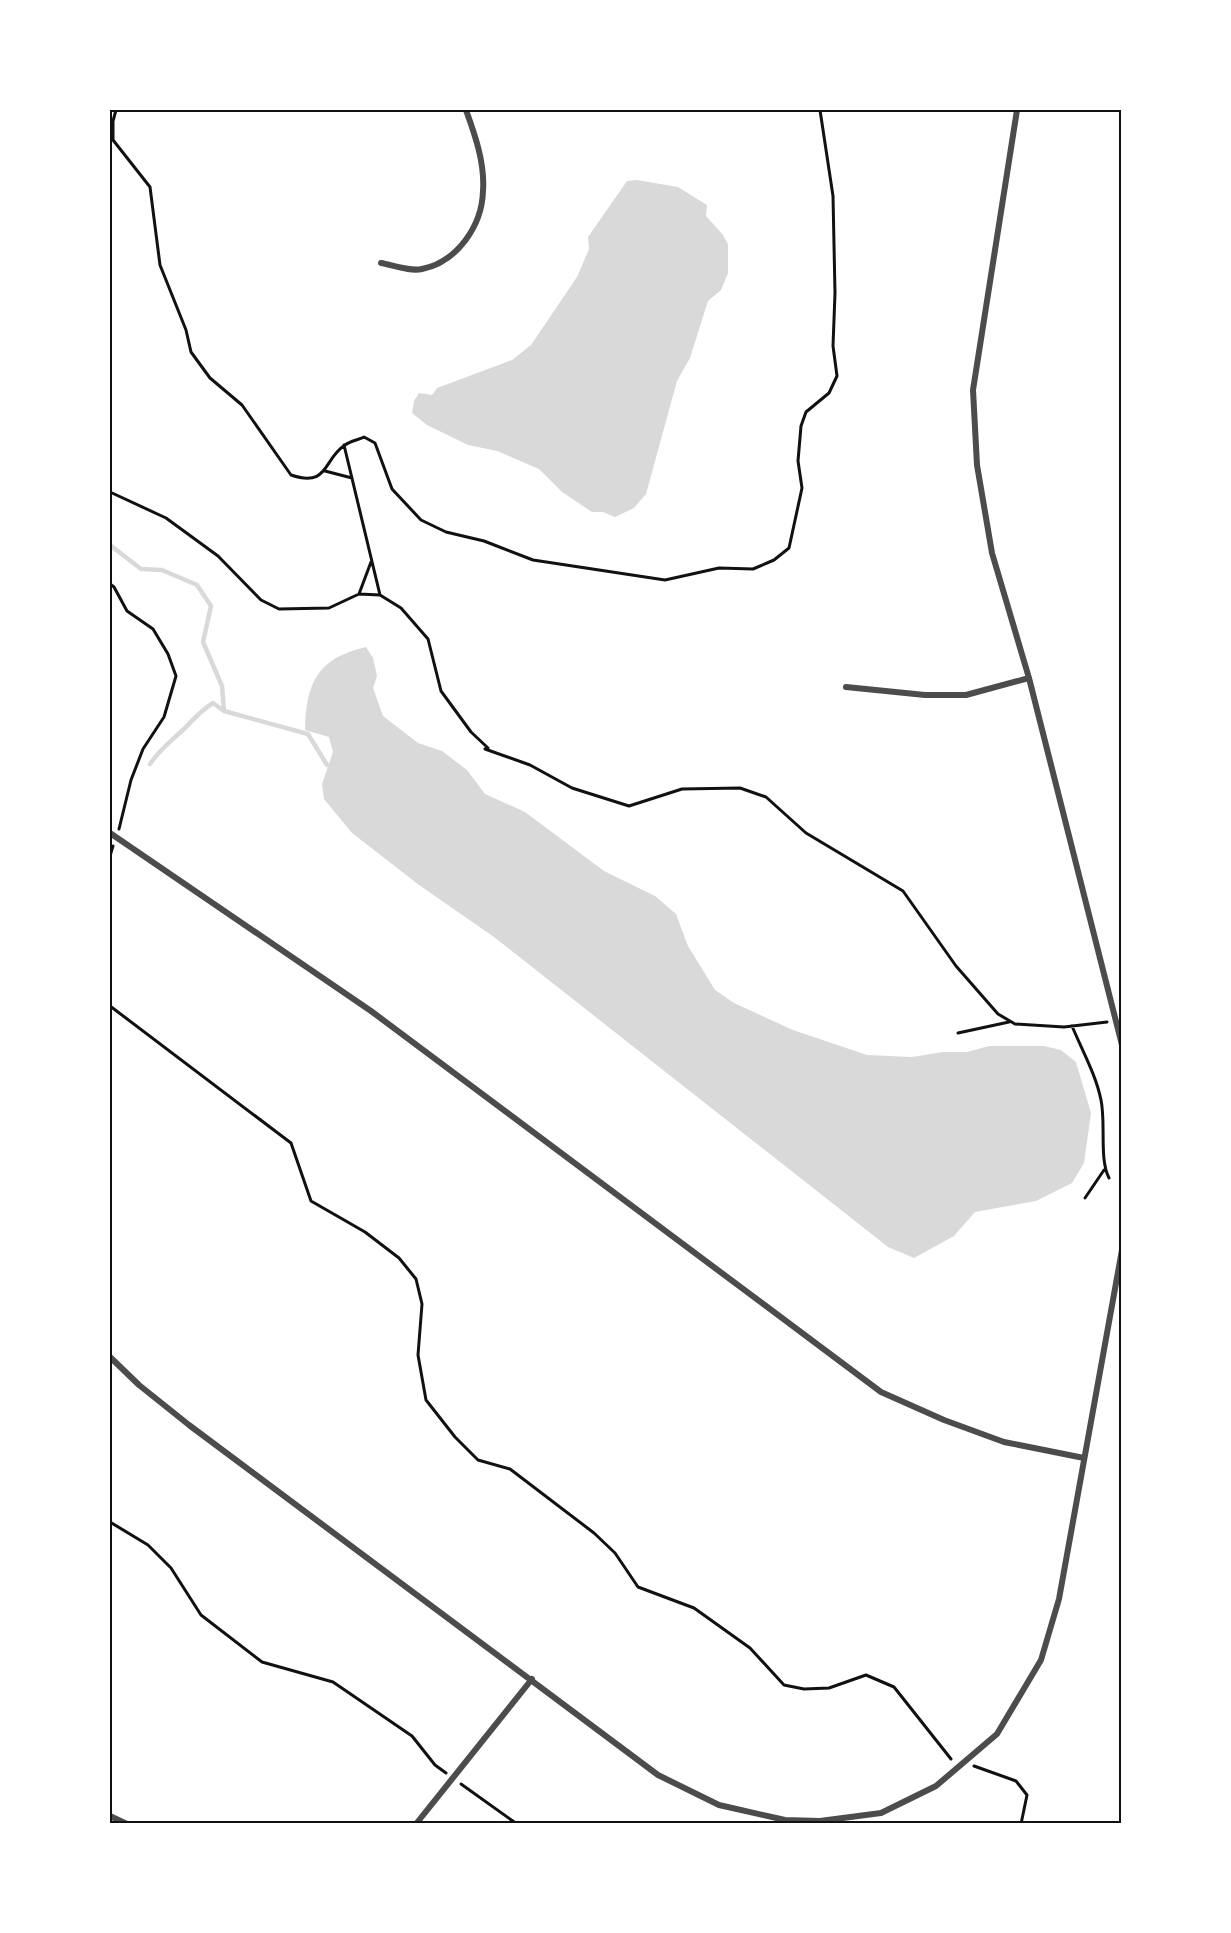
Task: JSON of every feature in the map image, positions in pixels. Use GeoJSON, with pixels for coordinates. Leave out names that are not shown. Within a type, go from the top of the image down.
{"type":"FeatureCollection","features":[{"type":"Feature","properties":{"kind":"street"},"geometry":{"type":"LineString","coordinates":[[381,263],[421,270],[454,254],[474,226],[483,191],[478,146],[466,110]]}},
{"type":"Feature","properties":{"kind":"street"},"geometry":{"type":"LineString","coordinates":[[1017,110],[973,390],[977,465],[992,553],[1029,678],[1122,1044]]}},
{"type":"Feature","properties":{"kind":"street"},"geometry":{"type":"LineString","coordinates":[[846,687],[925,695],[966,695],[1029,678]]}},
{"type":"Feature","properties":{"kind":"street"},"geometry":{"type":"LineString","coordinates":[[110,833],[371,1011],[881,1392],[1004,1442],[1084,1458]]}},
{"type":"Feature","properties":{"kind":"street"},"geometry":{"type":"LineString","coordinates":[[110,1357],[139,1385],[189,1425],[658,1775],[719,1806],[784,1820],[820,1821],[881,1813],[936,1786],[997,1734],[1041,1660],[1059,1599],[1122,1250]]}},
{"type":"Feature","properties":{"kind":"street"},"geometry":{"type":"LineString","coordinates":[[416,1824],[532,1679]]}},
{"type":"Feature","properties":{"kind":"street"},"geometry":{"type":"LineString","coordinates":[[110,1816],[127,1824]]}},
{"type":"Feature","properties":{"kind":"path"},"geometry":{"type":"LineString","coordinates":[[116,110],[113,121],[113,140],[150,187],[159,265],[186,330],[191,352],[210,378],[242,405],[291,475],[303,479],[317,477],[325,471],[344,445],[364,438],[375,443],[392,489],[421,520],[446,532],[484,541],[533,560],[665,580],[719,568],[753,569],[774,561],[789,548],[802,488],[798,461],[801,426],[806,412],[829,393],[837,376],[833,346],[835,293],[833,196],[820,110]]}},
{"type":"Feature","properties":{"kind":"path"},"geometry":{"type":"LineString","coordinates":[[344,445],[380,595]]}},
{"type":"Feature","properties":{"kind":"path"},"geometry":{"type":"LineString","coordinates":[[325,471],[352,478]]}},
{"type":"Feature","properties":{"kind":"path"},"geometry":{"type":"LineString","coordinates":[[110,492],[166,518],[218,556],[261,600],[279,609],[329,608],[358,594],[380,595],[401,608],[428,639],[441,691],[471,732],[488,748],[485,749],[530,765],[573,788],[629,806],[682,789],[740,788],[766,797],[806,833],[903,891],[956,966],[998,1014],[1015,1024],[1072,1026],[1116,1021]]}},
{"type":"Feature","properties":{"kind":"path"},"geometry":{"type":"LineString","coordinates":[[358,594],[372,560]]}},
{"type":"Feature","properties":{"kind":"path"},"geometry":{"type":"LineString","coordinates":[[110,584],[127,611],[153,629],[168,654],[176,676],[164,717],[143,749],[131,780],[116,838]]}},
{"type":"Feature","properties":{"kind":"path"},"geometry":{"type":"LineString","coordinates":[[110,1006],[291,1143],[311,1201],[364,1232],[399,1258],[416,1279],[422,1304],[418,1355],[426,1400],[455,1437],[478,1460],[510,1469],[594,1533],[615,1553],[638,1587],[694,1608],[750,1648],[784,1685],[804,1689],[829,1688],[866,1675],[894,1687],[951,1759],[1016,1781],[1027,1795],[1021,1824]]}},
{"type":"Feature","properties":{"kind":"path"},"geometry":{"type":"LineString","coordinates":[[958,1033],[1011,1022]]}},
{"type":"Feature","properties":{"kind":"path"},"geometry":{"type":"LineString","coordinates":[[1072,1026],[1101,1098],[1105,1133],[1104,1170],[1086,1198]]}},
{"type":"Feature","properties":{"kind":"path"},"geometry":{"type":"LineString","coordinates":[[1104,1170],[1109,1178]]}},
{"type":"Feature","properties":{"kind":"path"},"geometry":{"type":"LineString","coordinates":[[110,1522],[148,1545],[171,1568],[201,1615],[262,1662],[333,1682],[412,1736],[435,1765],[517,1824]]}},
{"type":"Feature","properties":{"kind":"shaded area"},"geometry":{"type":"Polygon","coordinates":[[[637,180],[678,187],[707,205],[706,216],[728,244],[728,273],[721,290],[708,301],[690,358],[677,381],[646,494],[634,508],[615,517],[603,512],[592,512],[562,492],[539,469],[497,451],[468,445],[427,425],[412,413],[414,401],[419,393],[432,395],[437,388],[512,360],[531,345],[577,277],[589,249],[588,237],[627,181],[637,180]]]}},
{"type":"Feature","properties":{"kind":"shaded area"},"geometry":{"type":"Polygon","coordinates":[[[366,647],[373,658],[377,676],[373,688],[383,716],[418,743],[442,751],[467,770],[485,794],[525,812],[604,871],[655,896],[676,914],[688,946],[715,990],[734,1003],[793,1030],[867,1055],[912,1057],[943,1052],[967,1052],[989,1046],[1044,1046],[1061,1050],[1076,1062],[1091,1113],[1084,1163],[1072,1183],[1036,1201],[975,1212],[954,1236],[914,1258],[888,1247],[494,937],[419,885],[352,833],[324,799],[322,784],[333,752],[329,737],[305,730],[306,713],[312,686],[326,665],[336,658],[366,647]]]}},
{"type":"Feature","properties":{"kind":"waterway"},"geometry":{"type":"LineString","coordinates":[[110,545],[141,569],[162,570],[197,585],[211,606],[203,642],[222,686],[224,711]]}},
{"type":"Feature","properties":{"kind":"waterway"},"geometry":{"type":"LineString","coordinates":[[150,764],[166,745],[213,703],[224,711],[308,734],[327,765]]}}]}
